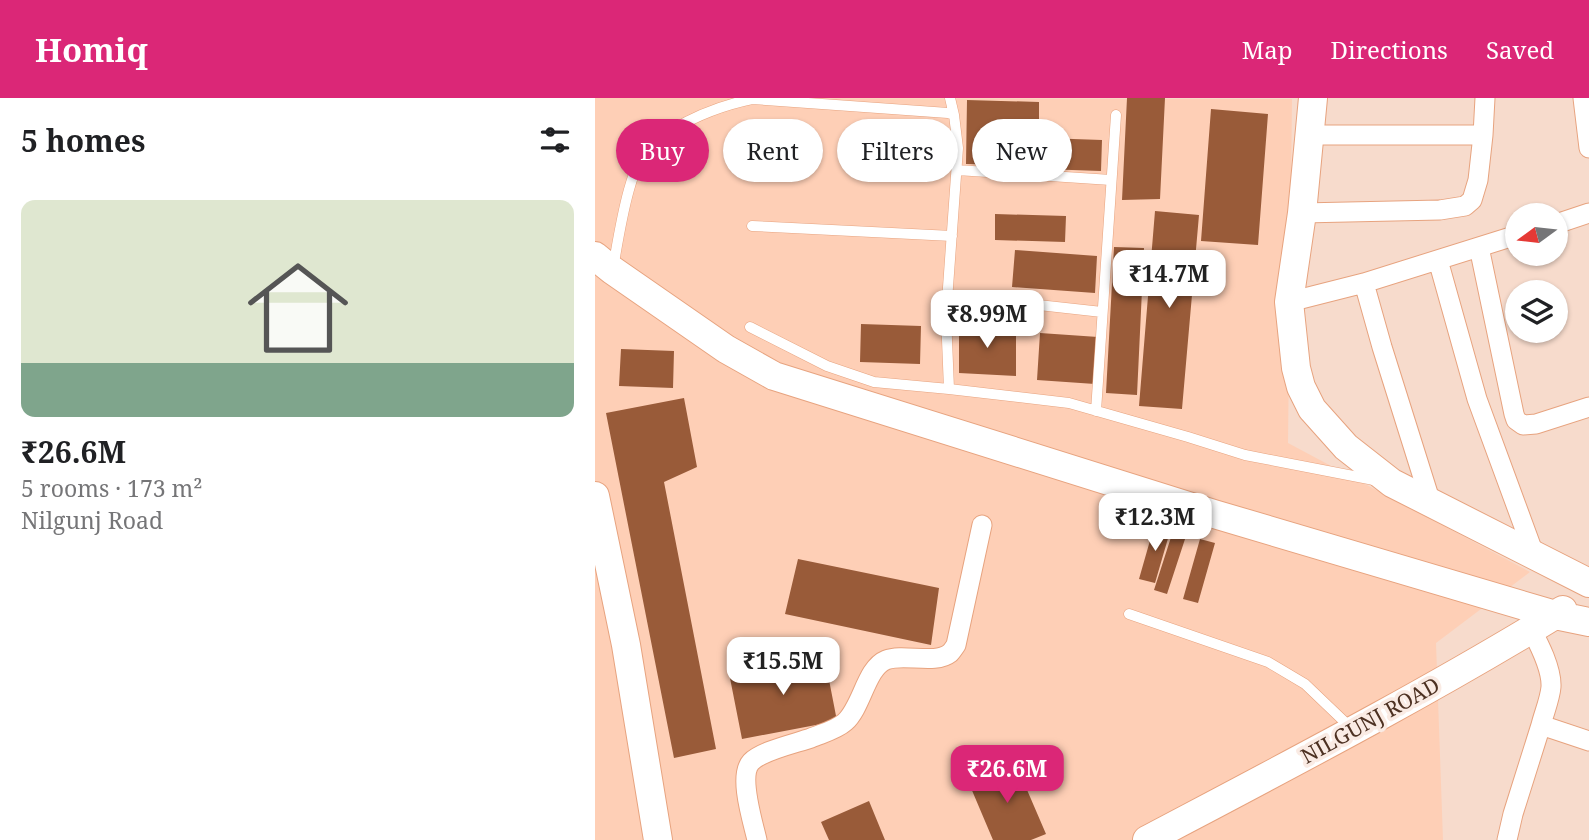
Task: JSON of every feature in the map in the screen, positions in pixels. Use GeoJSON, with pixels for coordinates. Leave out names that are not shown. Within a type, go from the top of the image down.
{"type":"FeatureCollection","features":[{"type":"Feature","properties":{"kind":"street"},"geometry":{"type":"LineString","coordinates":[[1313,98],[1302,213],[1289,302],[1296,368],[1301,387],[1312,409],[1346,447],[1392,483],[1589,583]]}},
{"type":"Feature","properties":{"kind":"street"},"geometry":{"type":"LineString","coordinates":[[1302,213],[1440,211],[1465,206],[1472,200],[1476,190],[1485,98]]}},
{"type":"Feature","properties":{"kind":"street"},"geometry":{"type":"LineString","coordinates":[[1583,98],[1589,148]]}},
{"type":"Feature","properties":{"kind":"street"},"geometry":{"type":"LineString","coordinates":[[1309,135],[1483,135]]}},
{"type":"Feature","properties":{"kind":"street"},"geometry":{"type":"LineString","coordinates":[[1568,219],[1589,213]]}},
{"type":"Feature","properties":{"kind":"street"},"geometry":{"type":"LineString","coordinates":[[1289,302],[1364,283],[1505,239]]}},
{"type":"Feature","properties":{"kind":"street"},"geometry":{"type":"LineString","coordinates":[[1479,247],[1516,420],[1523,425],[1536,424],[1589,407]]}},
{"type":"Feature","properties":{"kind":"street"},"geometry":{"type":"LineString","coordinates":[[1438,260],[1477,399],[1534,554]]}},
{"type":"Feature","properties":{"kind":"street"},"geometry":{"type":"LineString","coordinates":[[604,263],[726,349],[774,376],[1214,514],[1543,622],[1589,622]]}},
{"type":"Feature","properties":{"kind":"street"},"geometry":{"type":"LineString","coordinates":[[1364,283],[1431,503]]}},
{"type":"Feature","properties":{"kind":"street"},"geometry":{"type":"LineString","coordinates":[[595,496],[627,645],[659,840]]}},
{"type":"Feature","properties":{"kind":"street"},"geometry":{"type":"LineString","coordinates":[[757,840],[746,786],[745,773],[751,762],[762,754],[844,723],[854,713],[875,668],[884,661],[939,658],[949,654],[956,645],[982,525]]}},
{"type":"Feature","properties":{"kind":"street","name":"NILGUNJ ROAD"},"geometry":{"type":"LineString","coordinates":[[1147,840],[1353,730],[1589,594]]}},
{"type":"Feature","properties":{"kind":"street"},"geometry":{"type":"LineString","coordinates":[[1507,840],[1551,688],[1544,657],[1543,622]]}},
{"type":"Feature","properties":{"kind":"street"},"geometry":{"type":"LineString","coordinates":[[1541,724],[1589,741]]}},
{"type":"Feature","properties":{"kind":"lane"},"geometry":{"type":"LineString","coordinates":[[604,263],[640,159],[652,141],[695,117],[752,98],[940,111],[954,115]]}},
{"type":"Feature","properties":{"kind":"lane"},"geometry":{"type":"LineString","coordinates":[[950,98],[954,119]]}},
{"type":"Feature","properties":{"kind":"lane"},"geometry":{"type":"LineString","coordinates":[[1096,411],[1116,115]]}},
{"type":"Feature","properties":{"kind":"lane"},"geometry":{"type":"LineString","coordinates":[[958,170],[1111,180]]}},
{"type":"Feature","properties":{"kind":"lane"},"geometry":{"type":"LineString","coordinates":[[949,389],[946,315],[956,182]]}},
{"type":"Feature","properties":{"kind":"lane"},"geometry":{"type":"LineString","coordinates":[[752,226],[952,236]]}},
{"type":"Feature","properties":{"kind":"lane"},"geometry":{"type":"LineString","coordinates":[[948,295],[1102,312]]}},
{"type":"Feature","properties":{"kind":"lane"},"geometry":{"type":"LineString","coordinates":[[750,327],[827,366],[874,382],[1069,404],[1245,455],[1392,483]]}},
{"type":"Feature","properties":{"kind":"lane"},"geometry":{"type":"LineString","coordinates":[[1129,614],[1268,662],[1305,684],[1353,730]]}},
{"type":"Feature","properties":{"kind":"shaded area"},"geometry":{"type":"Polygon","coordinates":[[[595,98],[1292,99],[1288,443],[1530,572],[1436,643],[1443,840],[595,840],[595,98]]]}},
{"type":"Feature","properties":{"kind":"building"},"geometry":{"type":"Polygon","coordinates":[[[1127,98],[1165,98],[1160,199],[1122,200],[1127,98]]]}},
{"type":"Feature","properties":{"kind":"building"},"geometry":{"type":"Polygon","coordinates":[[[967,100],[1039,102],[1039,119],[972,119],[972,164],[966,164],[967,100]]]}},
{"type":"Feature","properties":{"kind":"building"},"geometry":{"type":"Polygon","coordinates":[[[1211,109],[1268,114],[1258,245],[1201,241],[1211,109]]]}},
{"type":"Feature","properties":{"kind":"building"},"geometry":{"type":"Polygon","coordinates":[[[1072,139],[1102,140],[1101,171],[1072,170],[1072,139]]]}},
{"type":"Feature","properties":{"kind":"building"},"geometry":{"type":"Polygon","coordinates":[[[1155,211],[1199,215],[1182,409],[1139,406],[1155,211]]]}},
{"type":"Feature","properties":{"kind":"building"},"geometry":{"type":"Polygon","coordinates":[[[995,214],[1066,216],[1065,242],[995,240],[995,214]]]}},
{"type":"Feature","properties":{"kind":"building"},"geometry":{"type":"Polygon","coordinates":[[[1114,247],[1144,248],[1137,395],[1106,393],[1114,247]]]}},
{"type":"Feature","properties":{"kind":"building"},"geometry":{"type":"Polygon","coordinates":[[[1015,250],[1097,256],[1095,293],[1012,287],[1015,250]]]}},
{"type":"Feature","properties":{"kind":"building"},"geometry":{"type":"Polygon","coordinates":[[[861,324],[921,326],[920,364],[860,362],[861,324]]]}},
{"type":"Feature","properties":{"kind":"building"},"geometry":{"type":"Polygon","coordinates":[[[959,324],[1016,329],[1016,376],[959,373],[959,324]]]}},
{"type":"Feature","properties":{"kind":"building"},"geometry":{"type":"Polygon","coordinates":[[[1040,333],[1098,337],[1095,384],[1037,380],[1040,333]]]}},
{"type":"Feature","properties":{"kind":"building"},"geometry":{"type":"Polygon","coordinates":[[[621,349],[674,351],[673,388],[619,386],[621,349]]]}},
{"type":"Feature","properties":{"kind":"building"},"geometry":{"type":"Polygon","coordinates":[[[684,398],[697,467],[664,482],[716,749],[674,758],[606,413],[684,398]]]}},
{"type":"Feature","properties":{"kind":"building"},"geometry":{"type":"Polygon","coordinates":[[[1155,523],[1171,528],[1155,583],[1139,579],[1155,523]]]}},
{"type":"Feature","properties":{"kind":"building"},"geometry":{"type":"Polygon","coordinates":[[[1173,531],[1186,536],[1167,594],[1154,590],[1173,531]]]}},
{"type":"Feature","properties":{"kind":"building"},"geometry":{"type":"Polygon","coordinates":[[[1200,539],[1215,543],[1198,603],[1183,599],[1200,539]]]}},
{"type":"Feature","properties":{"kind":"building"},"geometry":{"type":"Polygon","coordinates":[[[798,559],[939,588],[931,645],[785,614],[798,559]]]}},
{"type":"Feature","properties":{"kind":"building"},"geometry":{"type":"Polygon","coordinates":[[[824,654],[837,721],[742,739],[729,673],[824,654]]]}},
{"type":"Feature","properties":{"kind":"building"},"geometry":{"type":"Polygon","coordinates":[[[1015,762],[1046,834],[1031,840],[993,840],[968,781],[1015,762]]]}},
{"type":"Feature","properties":{"kind":"building"},"geometry":{"type":"Polygon","coordinates":[[[869,801],[885,840],[829,840],[821,822],[869,801]]]}}]}
